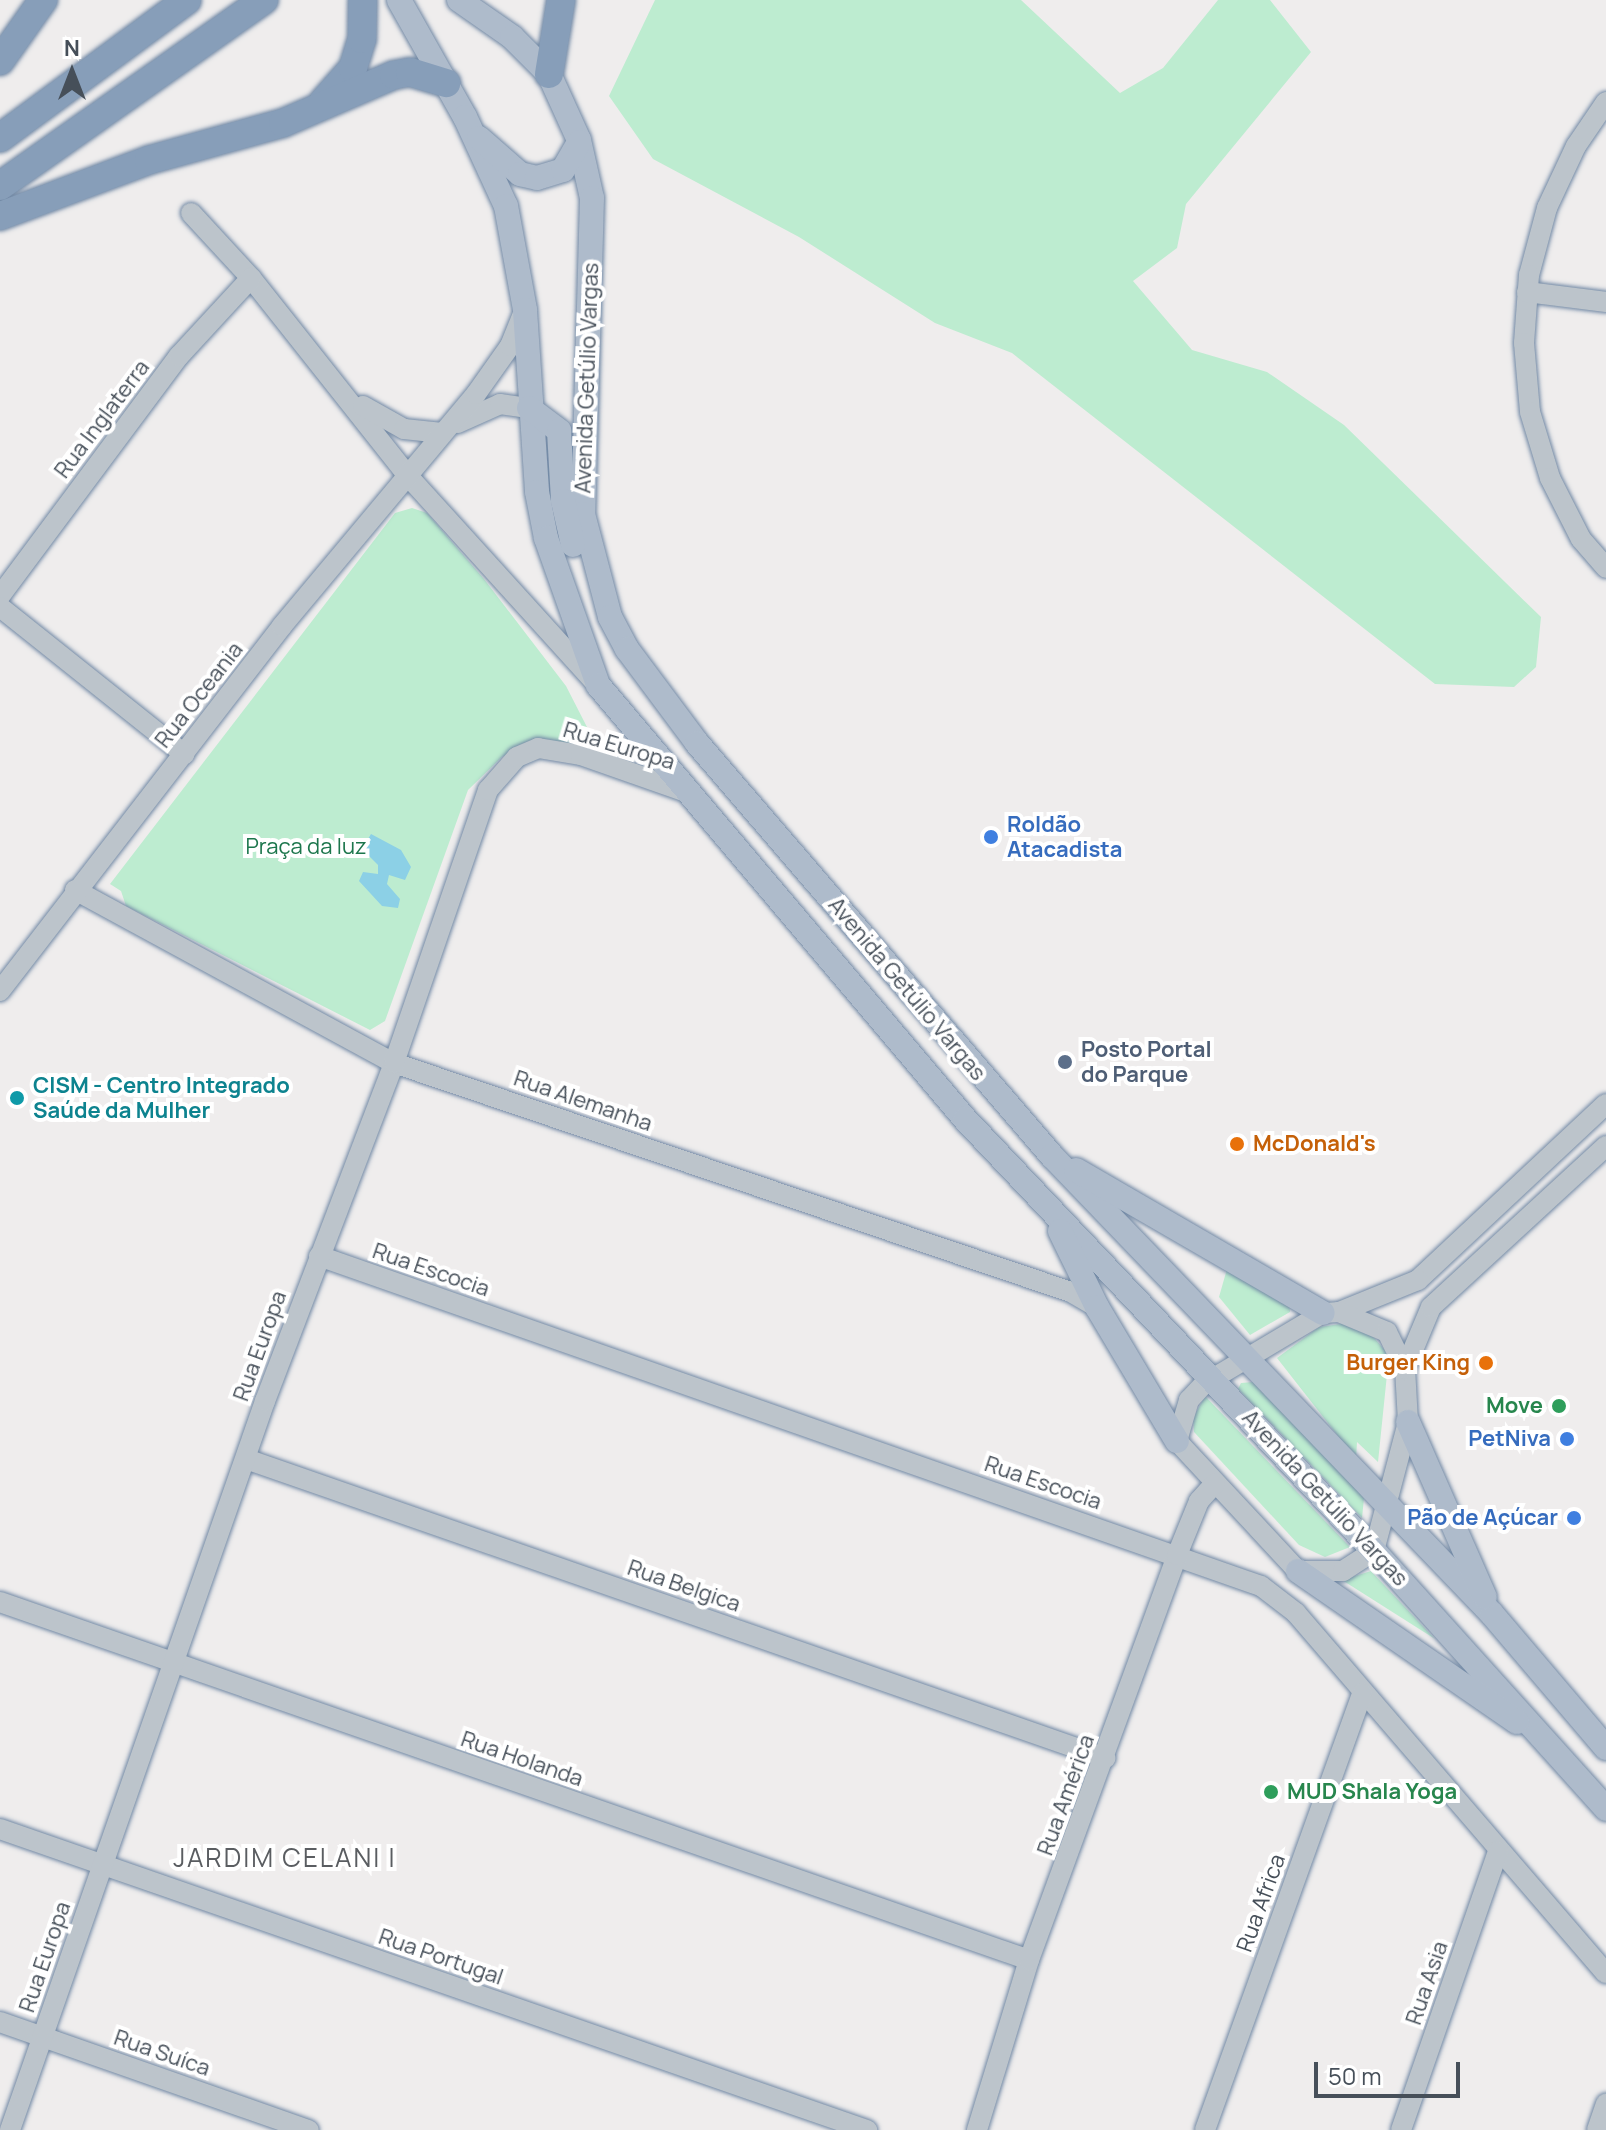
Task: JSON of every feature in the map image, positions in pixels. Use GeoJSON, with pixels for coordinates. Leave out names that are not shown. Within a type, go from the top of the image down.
{"type":"FeatureCollection","features":[{"type":"Feature","properties":{"kind":"highway"},"geometry":{"type":"LineString","coordinates":[[0,61],[43,0]]}},
{"type":"Feature","properties":{"kind":"highway"},"geometry":{"type":"LineString","coordinates":[[0,138],[187,0]]}},
{"type":"Feature","properties":{"kind":"highway"},"geometry":{"type":"LineString","coordinates":[[0,186],[264,0]]}},
{"type":"Feature","properties":{"kind":"highway"},"geometry":{"type":"LineString","coordinates":[[313,111],[353,68],[362,39],[363,0]]}},
{"type":"Feature","properties":{"kind":"highway"},"geometry":{"type":"LineString","coordinates":[[549,74],[561,0]]}},
{"type":"Feature","properties":{"kind":"highway"},"geometry":{"type":"LineString","coordinates":[[0,216],[149,160],[313,111],[394,75],[410,72],[446,83]]}},
{"type":"Feature","properties":{"kind":"main road","name":"Avenida Getúlio Vargas"},"geometry":{"type":"LineString","coordinates":[[399,0],[471,131],[506,206],[525,310],[529,408],[546,538],[598,685],[965,1119],[1374,1551],[1606,1809]]}},
{"type":"Feature","properties":{"kind":"main road"},"geometry":{"type":"LineString","coordinates":[[459,0],[512,37],[549,74]]}},
{"type":"Feature","properties":{"kind":"main road","name":"Avenida Getúlio Vargas"},"geometry":{"type":"LineString","coordinates":[[549,74],[579,142],[592,198],[583,514],[610,617],[627,649],[697,743],[1052,1156],[1492,1614],[1606,1748]]}},
{"type":"Feature","properties":{"kind":"main road"},"geometry":{"type":"LineString","coordinates":[[471,131],[520,174],[537,178],[563,170],[579,142]]}},
{"type":"Feature","properties":{"kind":"main road"},"geometry":{"type":"LineString","coordinates":[[529,408],[559,431],[563,501],[584,586],[610,617]]}},
{"type":"Feature","properties":{"kind":"main road"},"geometry":{"type":"LineString","coordinates":[[1052,1156],[1331,1312]]}},
{"type":"Feature","properties":{"kind":"main road"},"geometry":{"type":"LineString","coordinates":[[1045,1204],[1097,1307],[1177,1441]]}},
{"type":"Feature","properties":{"kind":"main road"},"geometry":{"type":"LineString","coordinates":[[1408,1422],[1492,1614]]}},
{"type":"Feature","properties":{"kind":"main road"},"geometry":{"type":"LineString","coordinates":[[1298,1571],[1557,1751]]}},
{"type":"Feature","properties":{"kind":"street"},"geometry":{"type":"LineString","coordinates":[[1606,102],[1560,176],[1536,241],[1527,292],[1525,378],[1539,445],[1564,509],[1606,568]]}},
{"type":"Feature","properties":{"kind":"street","name":"Avenida Getúlio Vargas"},"geometry":{"type":"LineString","coordinates":[[191,213],[251,278],[347,394],[408,476],[598,685]]}},
{"type":"Feature","properties":{"kind":"street","name":"Rua Inglaterra"},"geometry":{"type":"LineString","coordinates":[[0,596],[179,356],[251,278]]}},
{"type":"Feature","properties":{"kind":"street"},"geometry":{"type":"LineString","coordinates":[[1527,292],[1606,302]]}},
{"type":"Feature","properties":{"kind":"street","name":"Rua Oceania"},"geometry":{"type":"LineString","coordinates":[[0,991],[75,890],[500,362],[525,310]]}},
{"type":"Feature","properties":{"kind":"street"},"geometry":{"type":"LineString","coordinates":[[347,394],[404,429],[440,433]]}},
{"type":"Feature","properties":{"kind":"street","name":"Rua Oceania"},"geometry":{"type":"LineString","coordinates":[[440,433],[500,404],[529,408]]}},
{"type":"Feature","properties":{"kind":"street"},"geometry":{"type":"LineString","coordinates":[[0,607],[184,754]]}},
{"type":"Feature","properties":{"kind":"street","name":"Rua Europa"},"geometry":{"type":"LineString","coordinates":[[10,2130],[173,1663],[319,1256],[394,1063],[488,790],[517,757],[538,748],[560,749],[686,792]]}},
{"type":"Feature","properties":{"kind":"street","name":"Rua Alemanha"},"geometry":{"type":"LineString","coordinates":[[75,890],[394,1063],[1071,1292],[1097,1307]]}},
{"type":"Feature","properties":{"kind":"street"},"geometry":{"type":"LineString","coordinates":[[1331,1312],[1387,1332],[1405,1369],[1408,1422],[1374,1551],[1343,1571],[1298,1571],[1177,1441],[1189,1400],[1214,1379],[1331,1312],[1418,1280],[1606,1104]]}},
{"type":"Feature","properties":{"kind":"street"},"geometry":{"type":"LineString","coordinates":[[1405,1369],[1431,1307],[1606,1146]]}},
{"type":"Feature","properties":{"kind":"street","name":"Rua Escocia"},"geometry":{"type":"LineString","coordinates":[[319,1256],[1237,1575],[1279,1599],[1296,1613],[1606,1973]]}},
{"type":"Feature","properties":{"kind":"street","name":"Rua Belgica"},"geometry":{"type":"LineString","coordinates":[[246,1459],[1105,1758]]}},
{"type":"Feature","properties":{"kind":"street","name":"Rua América"},"geometry":{"type":"LineString","coordinates":[[977,2130],[1029,1960],[1177,1555],[1199,1501],[1215,1483]]}},
{"type":"Feature","properties":{"kind":"street","name":"Rua Holanda"},"geometry":{"type":"LineString","coordinates":[[0,1602],[1029,1960]]}},
{"type":"Feature","properties":{"kind":"street","name":"Rua Africa"},"geometry":{"type":"LineString","coordinates":[[1205,2130],[1362,1693]]}},
{"type":"Feature","properties":{"kind":"street","name":"Rua Portugal"},"geometry":{"type":"LineString","coordinates":[[0,1829],[867,2130]]}},
{"type":"Feature","properties":{"kind":"street","name":"Rua Asia"},"geometry":{"type":"LineString","coordinates":[[1401,2130],[1498,1851]]}},
{"type":"Feature","properties":{"kind":"street","name":"Rua Suíca"},"geometry":{"type":"LineString","coordinates":[[0,2022],[309,2130]]}},
{"type":"Feature","properties":{"kind":"street"},"geometry":{"type":"LineString","coordinates":[[1597,2130],[1606,2104]]}},
{"type":"Feature","properties":{"kind":"green space"},"geometry":{"type":"Polygon","coordinates":[[[655,0],[1021,0],[1120,93],[1163,68],[1218,0],[1270,0],[1311,52],[1186,204],[1177,248],[1133,281],[1192,350],[1267,372],[1344,425],[1541,617],[1536,667],[1514,687],[1435,684],[1012,353],[935,323],[799,237],[653,159],[609,96],[655,0]]]}},
{"type":"Feature","properties":{"kind":"green space","name":"Praça da luz"},"geometry":{"type":"Polygon","coordinates":[[[412,508],[427,513],[484,579],[566,686],[588,729],[629,760],[580,744],[527,744],[502,757],[468,790],[385,1021],[370,1030],[126,906],[121,891],[110,884],[395,513],[412,508]]]}},
{"type":"Feature","properties":{"kind":"green space"},"geometry":{"type":"Polygon","coordinates":[[[1227,1269],[1289,1303],[1290,1312],[1250,1335],[1219,1297],[1227,1269]]]}},
{"type":"Feature","properties":{"kind":"green space"},"geometry":{"type":"Polygon","coordinates":[[[1348,1323],[1369,1332],[1389,1355],[1378,1462],[1357,1442],[1356,1459],[1277,1358],[1319,1327],[1348,1323]]]}},
{"type":"Feature","properties":{"kind":"green space"},"geometry":{"type":"Polygon","coordinates":[[[1253,1382],[1357,1487],[1364,1498],[1362,1518],[1238,1389],[1241,1383],[1253,1382]]]}},
{"type":"Feature","properties":{"kind":"green space"},"geometry":{"type":"Polygon","coordinates":[[[1205,1396],[1350,1547],[1325,1557],[1299,1545],[1194,1432],[1193,1418],[1205,1396]]]}},
{"type":"Feature","properties":{"kind":"green space"},"geometry":{"type":"Polygon","coordinates":[[[1371,1571],[1435,1639],[1342,1580],[1371,1571]]]}},
{"type":"Feature","properties":{"kind":"water"},"geometry":{"type":"Polygon","coordinates":[[[371,834],[401,850],[411,867],[405,880],[389,875],[387,884],[400,899],[398,908],[382,906],[359,881],[363,872],[378,874],[378,865],[362,849],[371,834]]]}},
{"type":"Feature","properties":{"kind":"place","name":"Roldão Atacadista"},"geometry":{"type":"Point","coordinates":[991,837]}},
{"type":"Feature","properties":{"kind":"place","name":"Posto Portal do Parque"},"geometry":{"type":"Point","coordinates":[1065,1062]}},
{"type":"Feature","properties":{"kind":"place","name":"CISM - Centro Integrado Saúde da Mulher"},"geometry":{"type":"Point","coordinates":[17,1098]}},
{"type":"Feature","properties":{"kind":"place","name":"McDonald's"},"geometry":{"type":"Point","coordinates":[1237,1144]}},
{"type":"Feature","properties":{"kind":"place","name":"Burger King"},"geometry":{"type":"Point","coordinates":[1486,1363]}},
{"type":"Feature","properties":{"kind":"place","name":"Move"},"geometry":{"type":"Point","coordinates":[1559,1406]}},
{"type":"Feature","properties":{"kind":"place","name":"PetNiva"},"geometry":{"type":"Point","coordinates":[1567,1439]}},
{"type":"Feature","properties":{"kind":"place","name":"Pão de Açúcar"},"geometry":{"type":"Point","coordinates":[1574,1518]}},
{"type":"Feature","properties":{"kind":"place","name":"MUD Shala Yoga"},"geometry":{"type":"Point","coordinates":[1271,1792]}},
{"type":"Feature","properties":{"kind":"district","name":"JARDIM CELANI I"},"geometry":{"type":"Point","coordinates":[285,1858]}}]}
